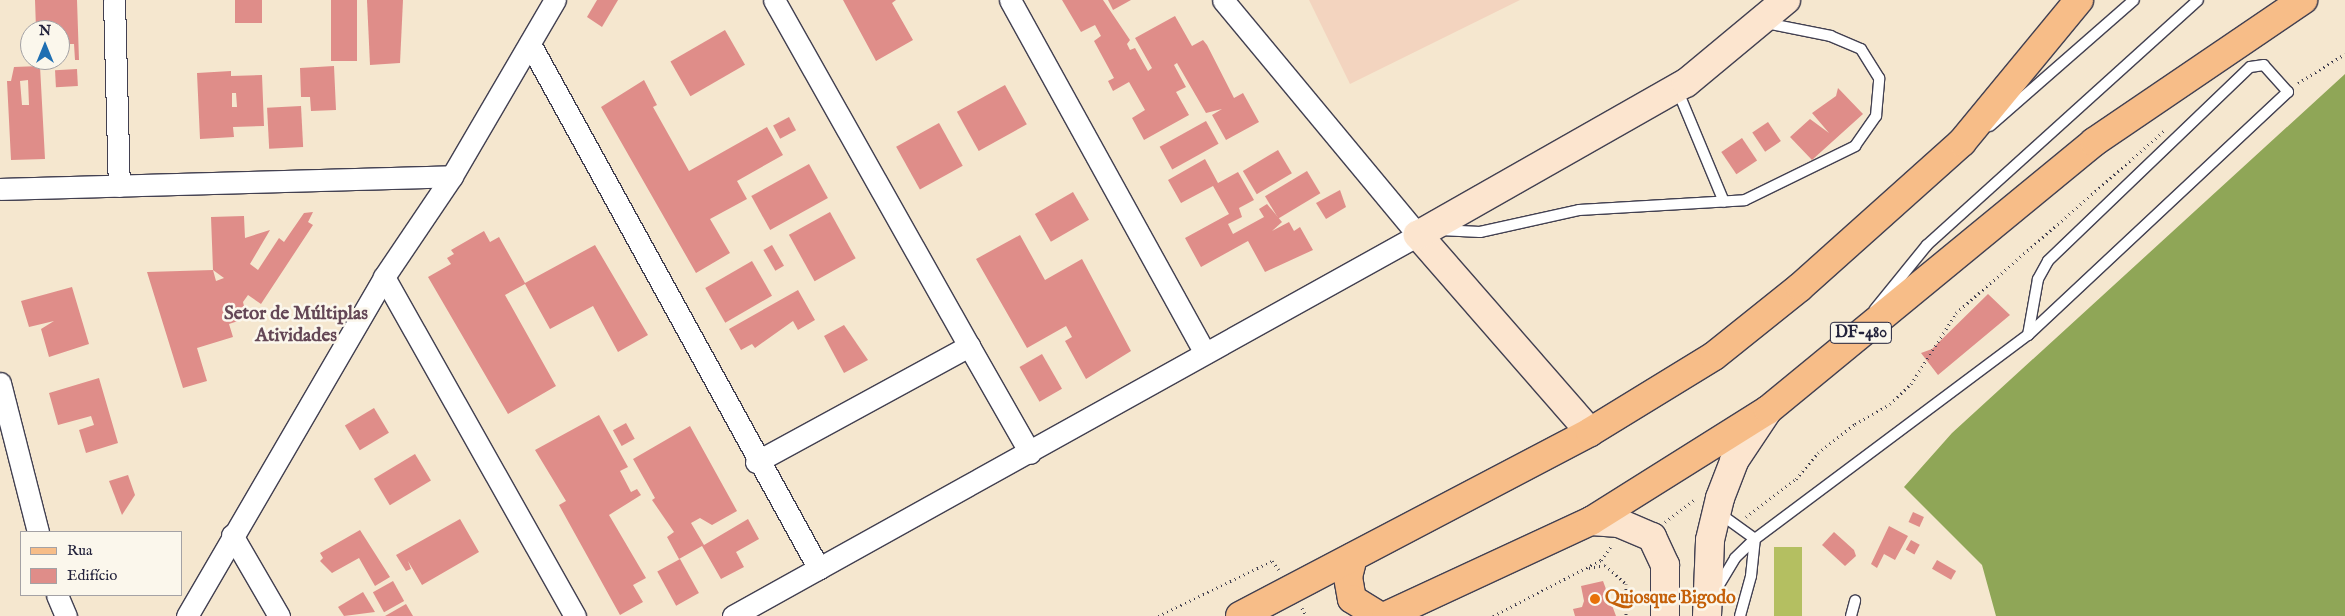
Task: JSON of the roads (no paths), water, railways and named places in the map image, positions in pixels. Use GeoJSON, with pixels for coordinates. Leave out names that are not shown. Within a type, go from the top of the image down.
{"type":"FeatureCollection","features":[{"type":"Feature","properties":{"kind":"main road"},"geometry":{"type":"LineString","coordinates":[[1240,616],[1590,432],[1714,356],[1800,288],[1962,142],[2079,0]]}},
{"type":"Feature","properties":{"kind":"main road","name":"DF-480"},"geometry":{"type":"LineString","coordinates":[[1386,616],[1591,521],[1768,410],[2094,142],[2303,0]]}},
{"type":"Feature","properties":{"kind":"main road"},"geometry":{"type":"LineString","coordinates":[[1353,557],[1348,577],[1352,599],[1379,616]]}},
{"type":"Feature","properties":{"kind":"street"},"geometry":{"type":"LineString","coordinates":[[114,0],[119,186]]}},
{"type":"Feature","properties":{"kind":"street"},"geometry":{"type":"LineString","coordinates":[[187,616],[232,535],[384,277],[452,176],[555,0]]}},
{"type":"Feature","properties":{"kind":"street"},"geometry":{"type":"LineString","coordinates":[[774,0],[1030,454]]}},
{"type":"Feature","properties":{"kind":"street"},"geometry":{"type":"LineString","coordinates":[[1010,0],[1204,352]]}},
{"type":"Feature","properties":{"kind":"street"},"geometry":{"type":"LineString","coordinates":[[1223,0],[1425,231],[1590,432]]}},
{"type":"Feature","properties":{"kind":"street"},"geometry":{"type":"LineString","coordinates":[[733,616],[1030,454],[1204,352],[1425,231],[1677,88],[1786,0]]}},
{"type":"Feature","properties":{"kind":"street"},"geometry":{"type":"LineString","coordinates":[[530,44],[756,462],[819,569]]}},
{"type":"Feature","properties":{"kind":"street"},"geometry":{"type":"LineString","coordinates":[[0,189],[452,176]]}},
{"type":"Feature","properties":{"kind":"street"},"geometry":{"type":"LineString","coordinates":[[384,277],[575,616]]}},
{"type":"Feature","properties":{"kind":"street"},"geometry":{"type":"LineString","coordinates":[[756,462],[969,346]]}},
{"type":"Feature","properties":{"kind":"street"},"geometry":{"type":"LineString","coordinates":[[0,383],[38,531]]}},
{"type":"Feature","properties":{"kind":"street"},"geometry":{"type":"LineString","coordinates":[[1707,611],[1726,518],[1734,461],[1768,410]]}},
{"type":"Feature","properties":{"kind":"street"},"geometry":{"type":"LineString","coordinates":[[1591,521],[1619,523],[1652,537],[1665,565],[1665,616]]}},
{"type":"Feature","properties":{"kind":"street"},"geometry":{"type":"LineString","coordinates":[[232,535],[279,616]]}},
{"type":"Feature","properties":{"kind":"street"},"geometry":{"type":"LineString","coordinates":[[57,596],[66,616]]}},
{"type":"Feature","properties":{"kind":"lane"},"geometry":{"type":"LineString","coordinates":[[1962,142],[2033,91],[2134,0]]}},
{"type":"Feature","properties":{"kind":"lane"},"geometry":{"type":"LineString","coordinates":[[1863,332],[1888,291],[1927,245],[2198,0]]}},
{"type":"Feature","properties":{"kind":"lane"},"geometry":{"type":"LineString","coordinates":[[1425,231],[1480,232],[1579,210],[1745,200],[1855,146],[1876,116],[1878,78],[1861,49],[1831,36],[1761,22]]}},
{"type":"Feature","properties":{"kind":"lane"},"geometry":{"type":"LineString","coordinates":[[1707,611],[1735,558],[1755,539],[2028,335],[2288,92],[2264,65],[2257,64],[2048,261],[2038,279],[2028,335]]}},
{"type":"Feature","properties":{"kind":"lane"},"geometry":{"type":"LineString","coordinates":[[1677,88],[1724,202]]}},
{"type":"Feature","properties":{"kind":"lane"},"geometry":{"type":"LineString","coordinates":[[1726,518],[1755,539]]}},
{"type":"Feature","properties":{"kind":"lane"},"geometry":{"type":"LineString","coordinates":[[1740,616],[1751,576],[1755,539]]}},
{"type":"Feature","properties":{"kind":"lane"},"geometry":{"type":"LineString","coordinates":[[1851,616],[1855,601]]}},
{"type":"Feature","properties":{"kind":"place","name":"Quiosque Bigodo"},"geometry":{"type":"Point","coordinates":[1595,599]}},
{"type":"Feature","properties":{"kind":"district","name":"Setor de Múltiplas Atividades"},"geometry":{"type":"Point","coordinates":[296,326]}}]}
